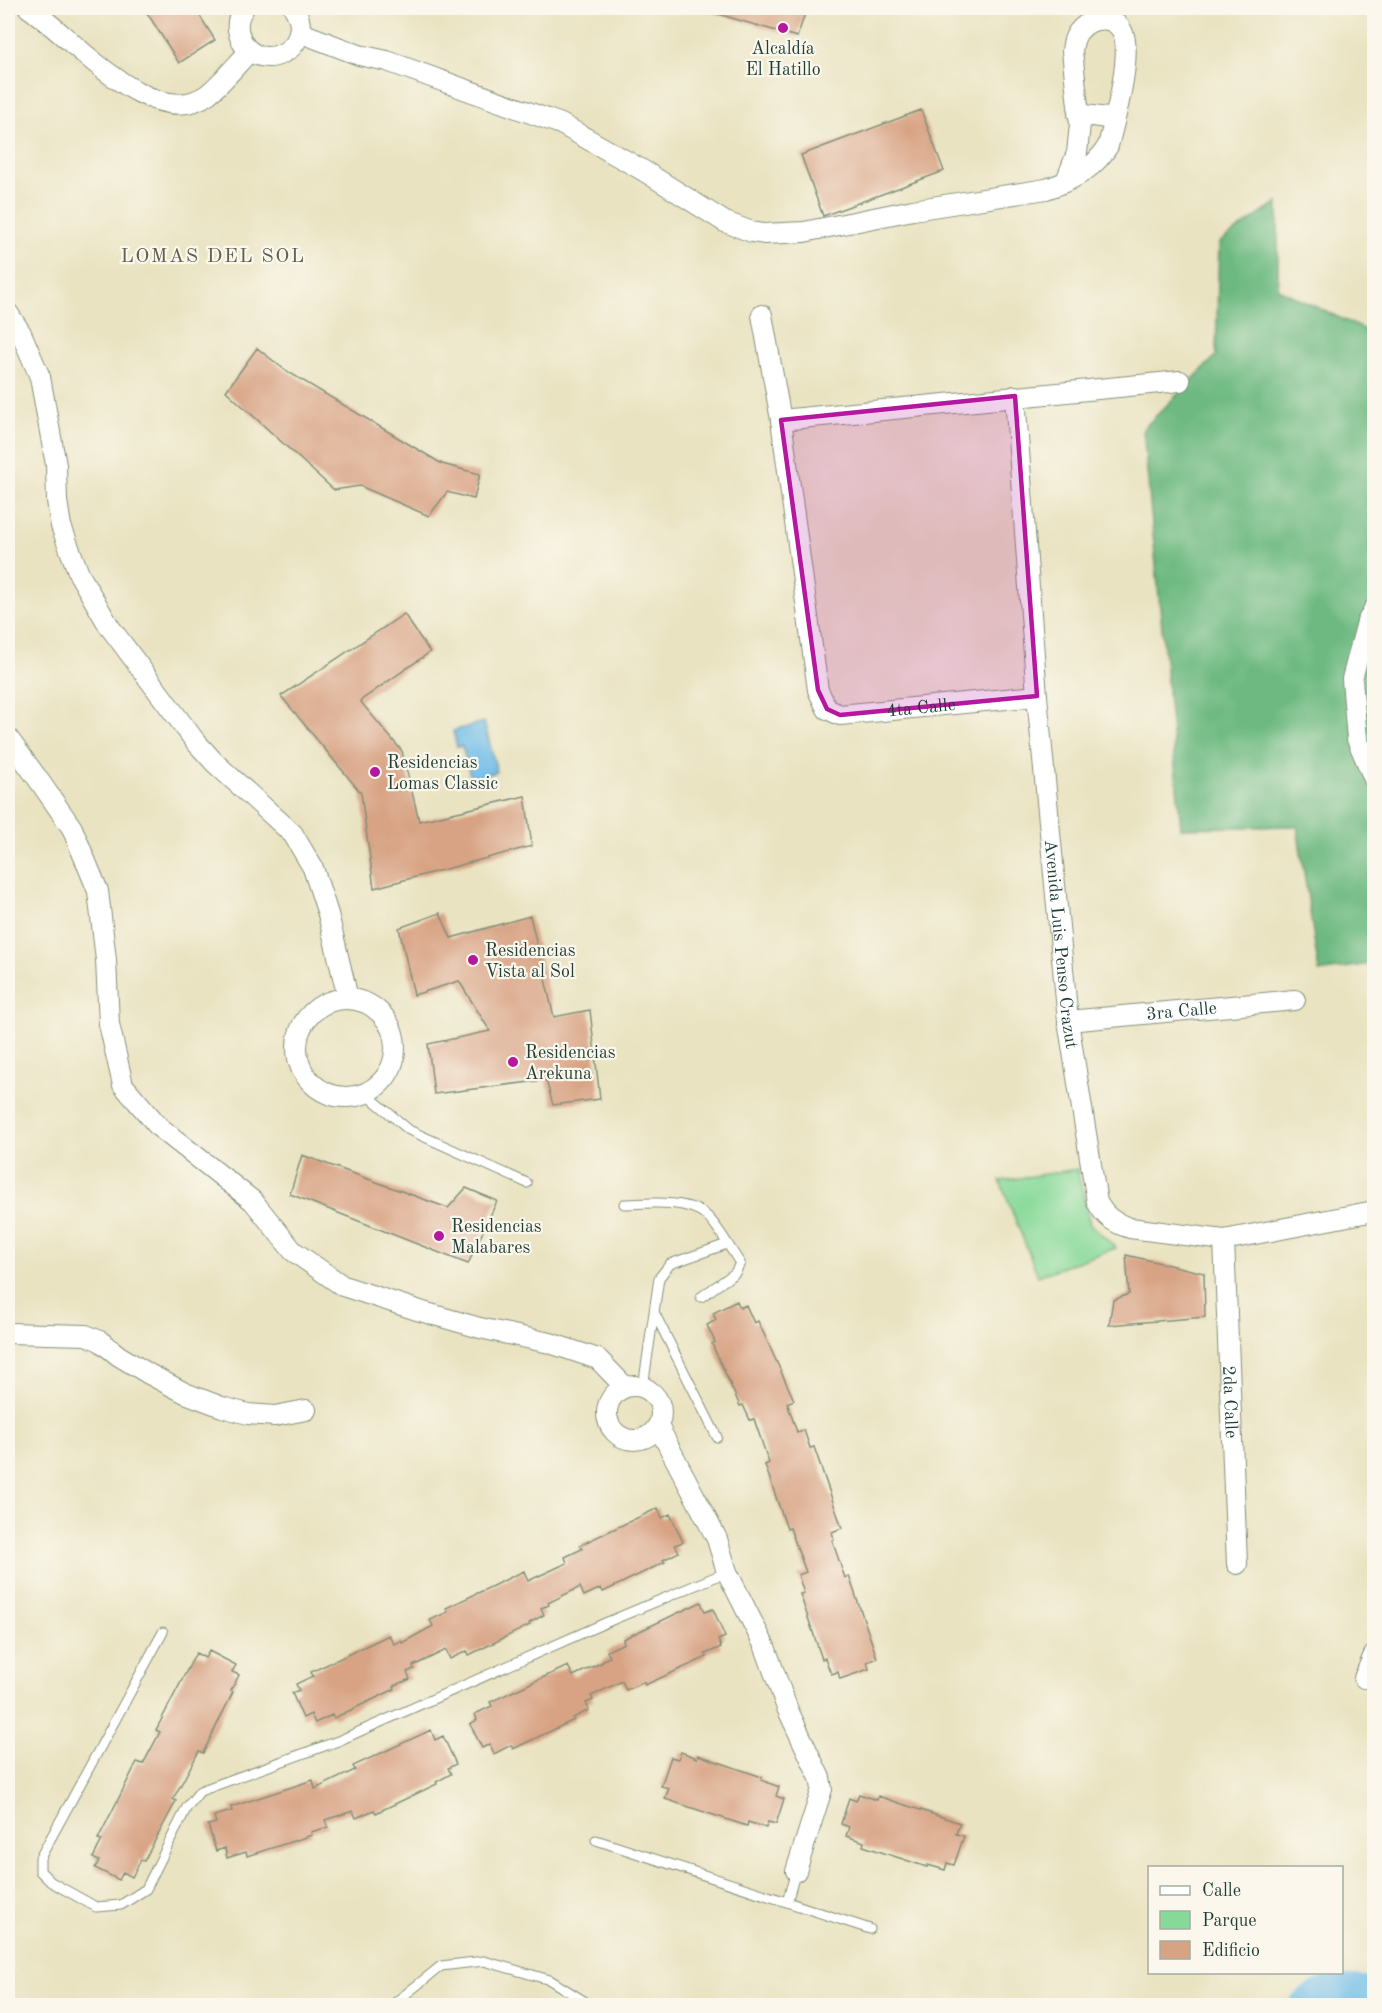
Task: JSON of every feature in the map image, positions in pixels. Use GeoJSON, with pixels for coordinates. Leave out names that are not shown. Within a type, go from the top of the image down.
{"type":"FeatureCollection","features":[{"type":"Feature","properties":{"kind":"street"},"geometry":{"type":"LineString","coordinates":[[29,8],[106,71],[127,86],[154,100],[175,104],[198,99],[208,94],[250,51]]}},
{"type":"Feature","properties":{"kind":"street"},"geometry":{"type":"LineString","coordinates":[[244,8],[239,15],[237,28],[241,41],[250,51],[267,57],[285,53],[292,47],[299,32],[299,16],[294,8]]}},
{"type":"Feature","properties":{"kind":"street"},"geometry":{"type":"LineString","coordinates":[[299,32],[359,55],[387,61],[561,124],[644,171],[725,222],[758,233],[804,232],[913,210],[1046,189],[1066,181],[1089,169],[1101,158],[1108,146],[1126,59],[1124,33],[1119,24],[1109,20],[1100,18],[1087,23],[1073,40],[1072,51],[1080,124],[1077,153],[1066,181]]}},
{"type":"Feature","properties":{"kind":"street"},"geometry":{"type":"LineString","coordinates":[[1078,114],[1114,119]]}},
{"type":"Feature","properties":{"kind":"street"},"geometry":{"type":"LineString","coordinates":[[8,313],[21,333],[40,377],[56,465],[57,501],[61,526],[79,574],[109,626],[195,741],[215,763],[293,834],[313,868],[328,914],[348,998]]}},
{"type":"Feature","properties":{"kind":"street"},"geometry":{"type":"LineString","coordinates":[[762,315],[781,420],[1180,381]]}},
{"type":"Feature","properties":{"kind":"street","name":"Avenida Luis Penso Crazut"},"geometry":{"type":"LineString","coordinates":[[1015,396],[1037,696],[1068,1021],[1097,1202],[1104,1214],[1116,1223],[1130,1228],[1224,1240],[1374,1211]]}},
{"type":"Feature","properties":{"kind":"street","name":"4ta Calle"},"geometry":{"type":"LineString","coordinates":[[781,420],[818,690],[827,709],[840,716],[1037,696]]}},
{"type":"Feature","properties":{"kind":"street"},"geometry":{"type":"LineString","coordinates":[[1374,609],[1368,622],[1352,679],[1357,739],[1374,779]]}},
{"type":"Feature","properties":{"kind":"street"},"geometry":{"type":"LineString","coordinates":[[8,738],[72,828],[98,891],[106,960],[109,1024],[123,1085],[159,1127],[253,1201],[293,1251],[344,1286],[420,1311],[480,1328],[550,1343],[598,1359],[634,1387],[656,1397],[661,1414],[658,1426],[649,1436],[632,1440],[623,1438],[615,1432],[610,1425],[608,1407],[611,1399],[634,1387]]}},
{"type":"Feature","properties":{"kind":"street"},"geometry":{"type":"LineString","coordinates":[[348,998],[364,1002],[378,1010],[388,1023],[394,1039],[394,1055],[389,1071],[379,1084],[365,1093],[349,1097],[327,1094],[307,1078],[299,1064],[297,1048],[299,1032],[306,1018],[318,1007],[332,1000],[348,998]]}},
{"type":"Feature","properties":{"kind":"street","name":"3ra Calle"},"geometry":{"type":"LineString","coordinates":[[1068,1021],[1295,1000]]}},
{"type":"Feature","properties":{"kind":"street","name":"2da Calle"},"geometry":{"type":"LineString","coordinates":[[1224,1240],[1237,1564]]}},
{"type":"Feature","properties":{"kind":"street"},"geometry":{"type":"LineString","coordinates":[[8,1333],[86,1335],[100,1341],[119,1356],[185,1393],[248,1414],[275,1416],[306,1410]]}},
{"type":"Feature","properties":{"kind":"street"},"geometry":{"type":"LineString","coordinates":[[658,1426],[717,1539],[727,1572],[765,1647],[787,1708],[820,1778],[822,1789],[796,1871]]}},
{"type":"Feature","properties":{"kind":"street"},"geometry":{"type":"LineString","coordinates":[[1364,1678],[1374,1655]]}},
{"type":"Feature","properties":{"kind":"lane"},"geometry":{"type":"LineString","coordinates":[[365,1093],[409,1130],[527,1183]]}},
{"type":"Feature","properties":{"kind":"lane"},"geometry":{"type":"LineString","coordinates":[[624,1204],[660,1202],[693,1208],[707,1216],[740,1263],[735,1273],[701,1297]]}},
{"type":"Feature","properties":{"kind":"lane"},"geometry":{"type":"LineString","coordinates":[[634,1387],[654,1312],[659,1278],[670,1264],[727,1244]]}},
{"type":"Feature","properties":{"kind":"lane"},"geometry":{"type":"LineString","coordinates":[[654,1312],[717,1437]]}},
{"type":"Feature","properties":{"kind":"lane"},"geometry":{"type":"LineString","coordinates":[[163,1632],[40,1858],[40,1871],[51,1882],[96,1907],[122,1905],[146,1889],[187,1807],[200,1791],[338,1741],[605,1623],[727,1572]]}},
{"type":"Feature","properties":{"kind":"lane"},"geometry":{"type":"LineString","coordinates":[[596,1840],[870,1929]]}},
{"type":"Feature","properties":{"kind":"lane"},"geometry":{"type":"LineString","coordinates":[[787,1902],[796,1871]]}},
{"type":"Feature","properties":{"kind":"lane"},"geometry":{"type":"LineString","coordinates":[[391,2006],[441,1966],[484,1962],[550,1980],[592,2006]]}},
{"type":"Feature","properties":{"kind":"highlighted area"},"geometry":{"type":"Polygon","coordinates":[[[1015,396],[1037,696],[840,715],[827,709],[818,690],[781,420],[1015,396]]]}},
{"type":"Feature","properties":{"kind":"green space"},"geometry":{"type":"Polygon","coordinates":[[[1278,202],[1278,289],[1374,334],[1374,543],[1371,545],[1374,551],[1374,963],[1319,972],[1297,826],[1181,828],[1143,429],[1216,356],[1219,243],[1278,202]]]}},
{"type":"Feature","properties":{"kind":"green space"},"geometry":{"type":"Polygon","coordinates":[[[1077,1169],[1090,1224],[1116,1248],[1038,1276],[1000,1181],[1077,1169]]]}},
{"type":"Feature","properties":{"kind":"water"},"geometry":{"type":"Polygon","coordinates":[[[484,722],[497,772],[471,779],[462,746],[457,747],[453,731],[484,722]]]}},
{"type":"Feature","properties":{"kind":"building"},"geometry":{"type":"Polygon","coordinates":[[[144,8],[195,8],[215,40],[179,63],[144,8]]]}},
{"type":"Feature","properties":{"kind":"building","name":"Alcaldía El Hatillo"},"geometry":{"type":"Polygon","coordinates":[[[712,8],[807,8],[797,37],[711,12],[712,8]]]}},
{"type":"Feature","properties":{"kind":"building"},"geometry":{"type":"Polygon","coordinates":[[[921,110],[944,171],[823,216],[801,155],[921,110]]]}},
{"type":"Feature","properties":{"kind":"building"},"geometry":{"type":"Polygon","coordinates":[[[257,348],[285,370],[442,464],[480,474],[474,499],[447,492],[429,516],[360,486],[334,490],[226,391],[257,348]]]}},
{"type":"Feature","properties":{"kind":"building","name":"Residencias Lomas Classic"},"geometry":{"type":"Polygon","coordinates":[[[404,614],[430,652],[360,701],[402,751],[419,821],[525,796],[532,846],[374,888],[361,793],[281,696],[404,614]]]}},
{"type":"Feature","properties":{"kind":"building"},"geometry":{"type":"Polygon","coordinates":[[[440,913],[451,938],[530,916],[554,1017],[590,1010],[600,1099],[553,1105],[546,1080],[434,1094],[428,1044],[490,1031],[459,981],[414,995],[399,928],[440,913]]]}},
{"type":"Feature","properties":{"kind":"building","name":"Residencias Malabares"},"geometry":{"type":"Polygon","coordinates":[[[302,1155],[448,1208],[466,1188],[497,1201],[468,1264],[290,1194],[302,1155]]]}},
{"type":"Feature","properties":{"kind":"building"},"geometry":{"type":"Polygon","coordinates":[[[1126,1255],[1204,1273],[1205,1317],[1109,1325],[1113,1300],[1129,1294],[1126,1255]]]}},
{"type":"Feature","properties":{"kind":"building"},"geometry":{"type":"Polygon","coordinates":[[[737,1301],[740,1308],[746,1305],[754,1323],[758,1321],[794,1400],[787,1403],[797,1432],[804,1430],[810,1448],[814,1447],[842,1528],[832,1532],[834,1539],[832,1540],[845,1578],[849,1576],[877,1658],[867,1662],[869,1669],[840,1679],[838,1672],[831,1674],[825,1658],[822,1659],[800,1594],[804,1593],[798,1575],[806,1572],[790,1528],[787,1529],[765,1465],[769,1463],[754,1419],[750,1420],[743,1405],[740,1406],[712,1344],[715,1342],[707,1325],[716,1320],[713,1313],[737,1301]]]}},
{"type":"Feature","properties":{"kind":"building"},"geometry":{"type":"Polygon","coordinates":[[[658,1508],[662,1518],[670,1514],[683,1542],[675,1545],[679,1552],[663,1560],[665,1562],[603,1592],[601,1588],[584,1596],[580,1587],[541,1608],[544,1615],[529,1623],[530,1625],[469,1655],[467,1651],[450,1659],[446,1650],[413,1666],[414,1669],[407,1672],[410,1679],[394,1686],[395,1689],[334,1718],[332,1715],[315,1723],[311,1714],[303,1718],[292,1693],[299,1690],[296,1684],[313,1676],[311,1672],[389,1635],[394,1644],[401,1641],[402,1643],[433,1626],[430,1620],[448,1612],[446,1608],[524,1571],[528,1581],[567,1563],[565,1557],[582,1549],[580,1545],[658,1508]]]}},
{"type":"Feature","properties":{"kind":"building"},"geometry":{"type":"Polygon","coordinates":[[[701,1602],[705,1612],[713,1609],[725,1637],[718,1640],[721,1647],[705,1654],[707,1657],[645,1685],[644,1682],[626,1690],[622,1681],[591,1696],[593,1700],[586,1703],[589,1710],[573,1718],[574,1720],[513,1749],[511,1745],[494,1754],[490,1744],[482,1748],[470,1724],[477,1720],[475,1714],[492,1706],[490,1702],[568,1666],[573,1676],[603,1662],[610,1657],[607,1651],[624,1643],[623,1639],[701,1602]]]}},
{"type":"Feature","properties":{"kind":"building"},"geometry":{"type":"Polygon","coordinates":[[[209,1651],[236,1665],[232,1672],[239,1675],[231,1691],[233,1692],[203,1753],[199,1751],[173,1799],[176,1801],[144,1861],[141,1860],[132,1877],[123,1872],[119,1880],[95,1868],[99,1861],[93,1858],[102,1840],[98,1839],[137,1762],[143,1764],[160,1732],[156,1730],[196,1653],[205,1658],[209,1651]]]}},
{"type":"Feature","properties":{"kind":"building"},"geometry":{"type":"Polygon","coordinates":[[[431,1730],[435,1740],[443,1736],[456,1764],[448,1768],[451,1774],[436,1782],[437,1784],[376,1813],[374,1810],[356,1818],[353,1811],[325,1820],[328,1827],[311,1832],[312,1835],[247,1856],[246,1852],[227,1858],[225,1848],[216,1851],[208,1825],[216,1823],[214,1816],[232,1811],[231,1807],[313,1780],[315,1789],[355,1770],[353,1766],[431,1730]]]}},
{"type":"Feature","properties":{"kind":"building"},"geometry":{"type":"Polygon","coordinates":[[[681,1752],[697,1758],[698,1755],[762,1777],[761,1780],[779,1787],[776,1796],[784,1799],[776,1824],[768,1822],[766,1828],[748,1822],[747,1826],[665,1799],[669,1788],[661,1786],[671,1757],[678,1759],[681,1752]]]}},
{"type":"Feature","properties":{"kind":"building"},"geometry":{"type":"Polygon","coordinates":[[[859,1794],[877,1800],[878,1796],[960,1823],[956,1834],[964,1836],[954,1865],[947,1863],[945,1870],[928,1865],[927,1867],[863,1846],[864,1842],[846,1836],[849,1827],[841,1824],[849,1798],[856,1801],[859,1794]]]}},
{"type":"Feature","properties":{"kind":"waterway"},"geometry":{"type":"LineString","coordinates":[[1306,2006],[1322,1996],[1339,1992],[1374,1995]]}},
{"type":"Feature","properties":{"kind":"place","name":"Alcaldía El Hatillo"},"geometry":{"type":"Point","coordinates":[783,28]}},
{"type":"Feature","properties":{"kind":"place","name":"Residencias Lomas Classic"},"geometry":{"type":"Point","coordinates":[375,772]}},
{"type":"Feature","properties":{"kind":"place","name":"Residencias Vista al Sol"},"geometry":{"type":"Point","coordinates":[473,960]}},
{"type":"Feature","properties":{"kind":"place","name":"Residencias Arekuna"},"geometry":{"type":"Point","coordinates":[513,1062]}},
{"type":"Feature","properties":{"kind":"place","name":"Residencias Malabares"},"geometry":{"type":"Point","coordinates":[439,1236]}},
{"type":"Feature","properties":{"kind":"district","name":"LOMAS DEL SOL"},"geometry":{"type":"Point","coordinates":[213,255]}}]}
